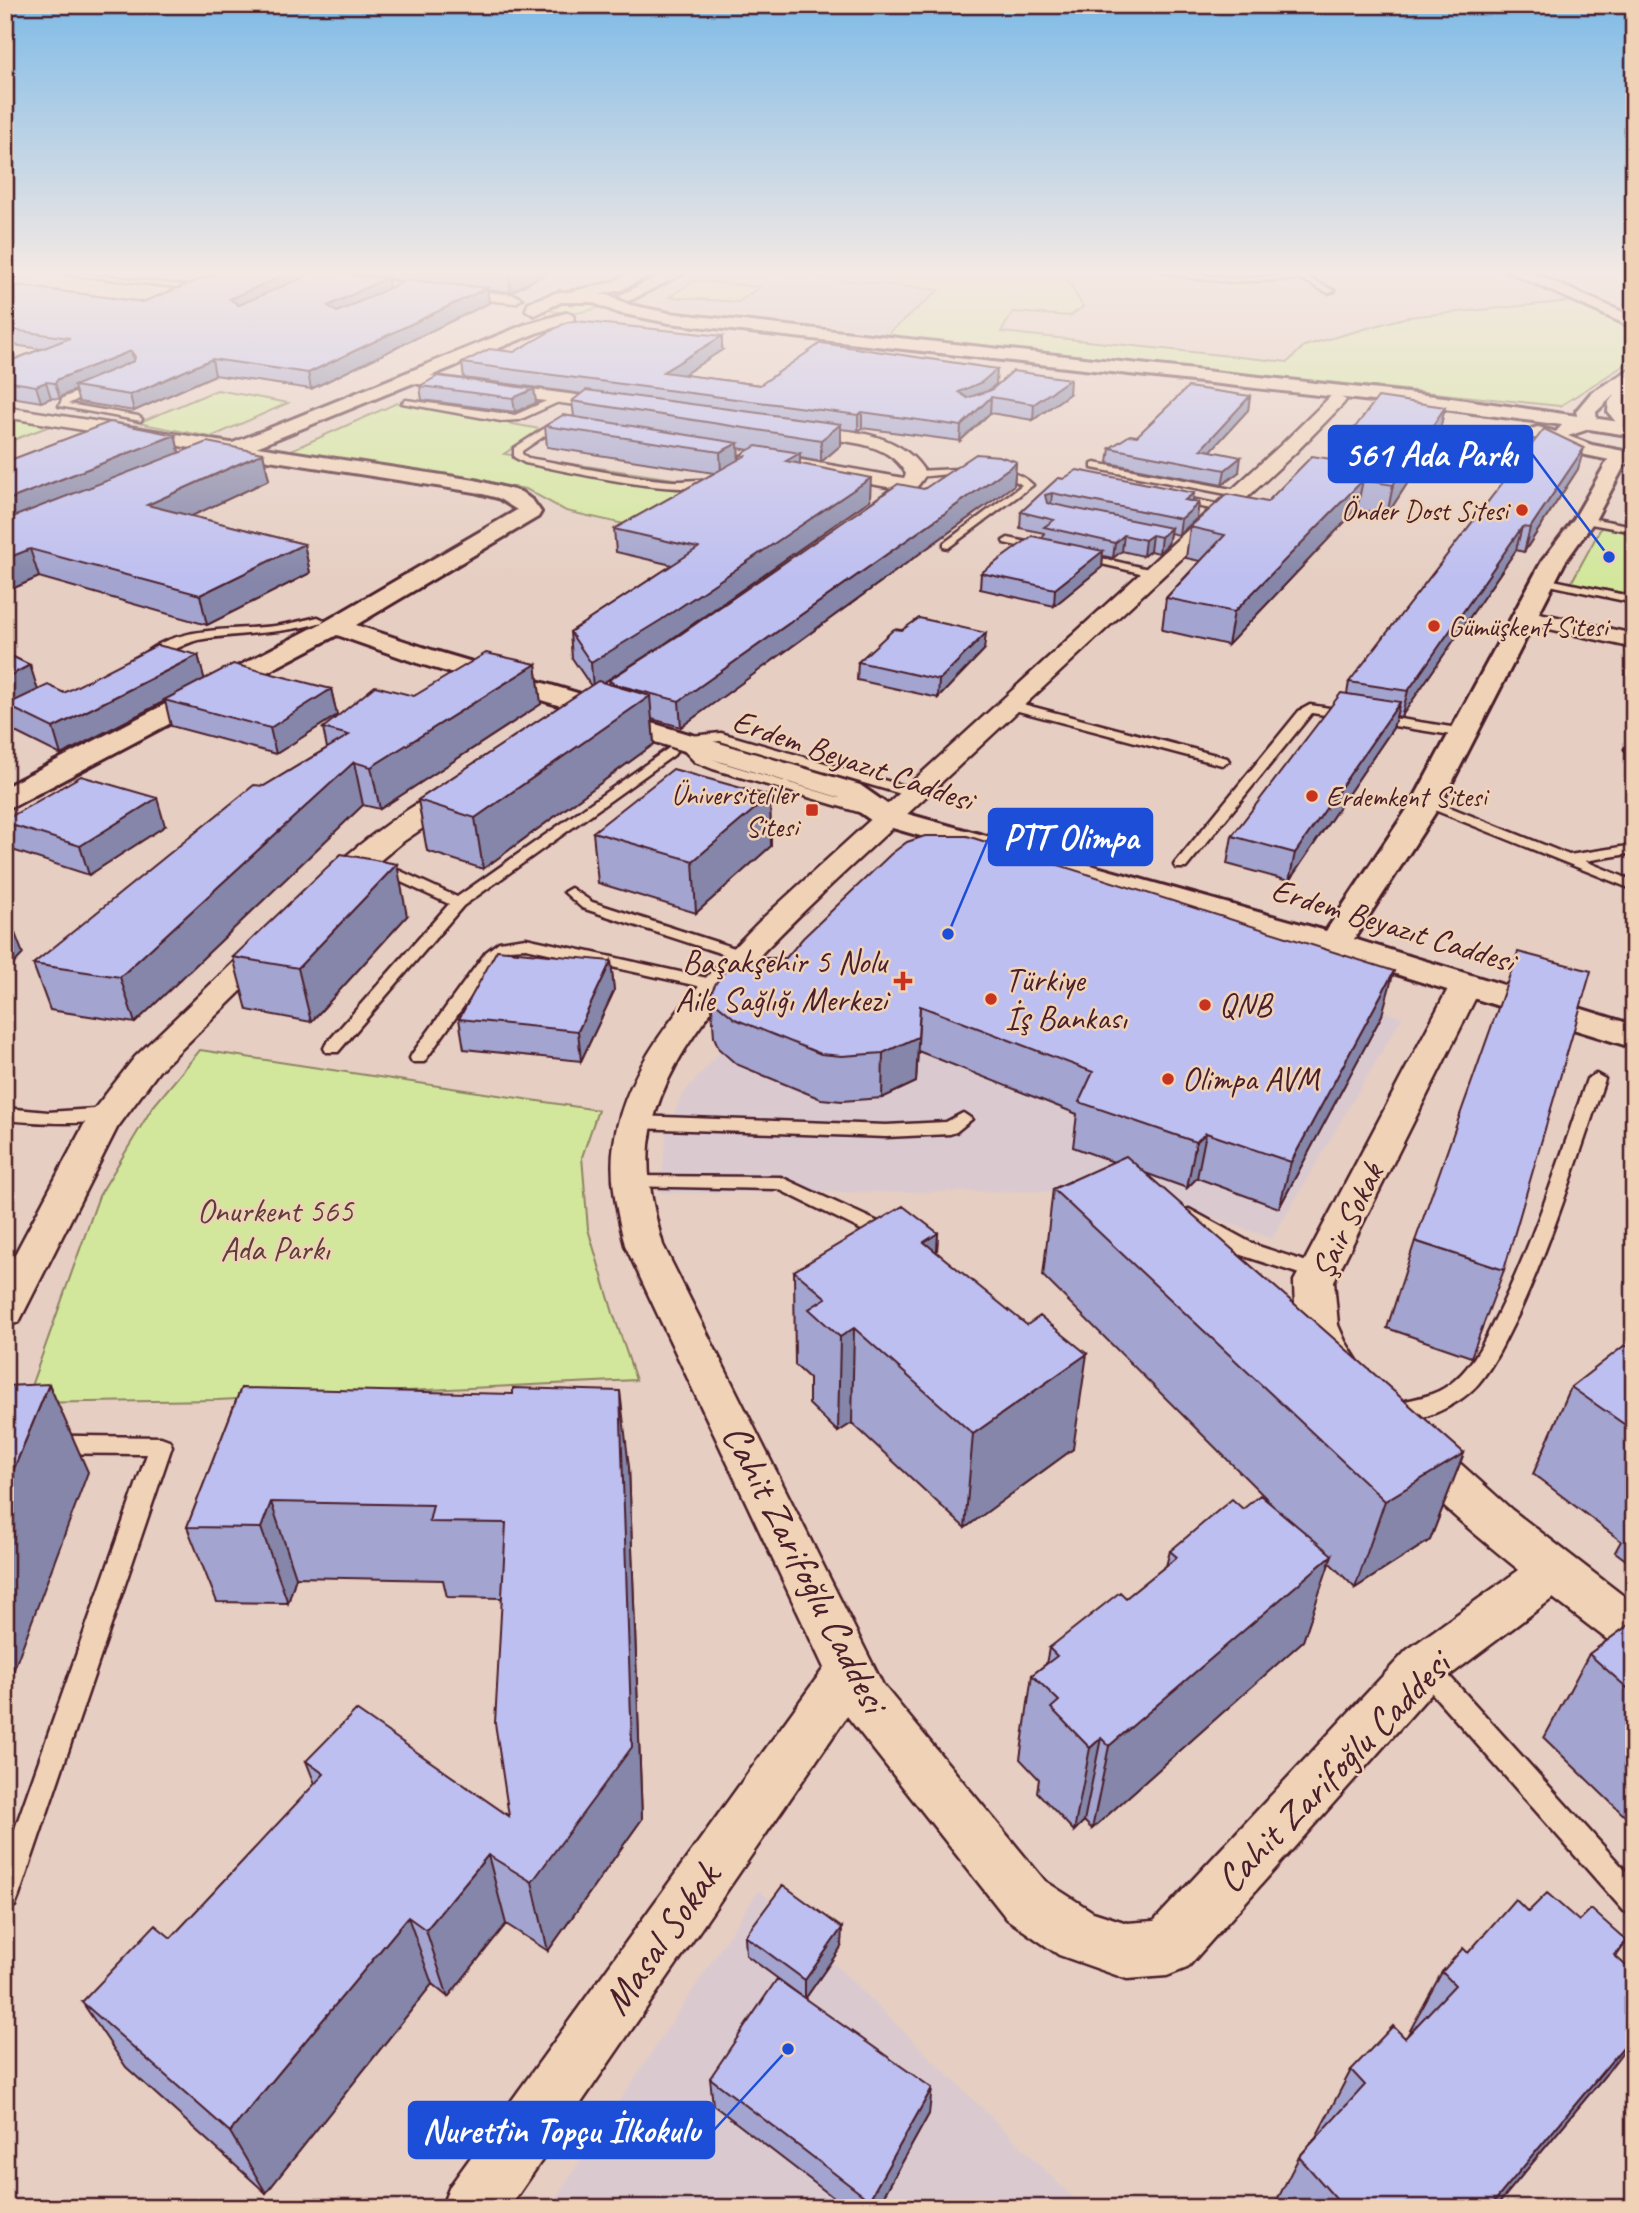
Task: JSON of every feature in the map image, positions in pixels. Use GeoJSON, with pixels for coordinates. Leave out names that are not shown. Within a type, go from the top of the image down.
{"type":"FeatureCollection","features":[{"type":"Feature","properties":{"kind":"street"},"geometry":{"type":"LineString","coordinates":[[385,373],[316,399],[209,445],[171,468],[235,449],[421,373]]}},
{"type":"Feature","properties":{"kind":"street"},"geometry":{"type":"LineString","coordinates":[[1105,373],[1419,410],[1492,422],[1629,458],[1554,561],[1427,802],[1334,944]]}},
{"type":"Feature","properties":{"kind":"street"},"geometry":{"type":"LineString","coordinates":[[1176,373],[1430,401],[1634,429]]}},
{"type":"Feature","properties":{"kind":"street"},"geometry":{"type":"LineString","coordinates":[[1587,423],[1586,411],[1598,397],[1632,373]]}},
{"type":"Feature","properties":{"kind":"street"},"geometry":{"type":"LineString","coordinates":[[409,378],[641,408]]}},
{"type":"Feature","properties":{"kind":"street"},"geometry":{"type":"LineString","coordinates":[[1634,385],[1620,398],[1617,409],[1620,418],[1634,429]]}},
{"type":"Feature","properties":{"kind":"street"},"geometry":{"type":"LineString","coordinates":[[560,427],[573,399]]}},
{"type":"Feature","properties":{"kind":"street","name":"Cahit Zarifoğlu Caddesi"},"geometry":{"type":"LineString","coordinates":[[1336,400],[1289,448],[1229,501],[1177,540],[1153,573],[900,805],[729,970],[693,1012],[651,1083],[636,1122],[628,1165],[633,1204],[644,1244],[865,1701],[1026,1900],[1079,1935],[1127,1951],[1167,1948],[1424,1667],[1553,1572]]}},
{"type":"Feature","properties":{"kind":"street"},"geometry":{"type":"LineString","coordinates":[[5,412],[475,486],[506,493],[525,504],[530,512],[6,797]]}},
{"type":"Feature","properties":{"kind":"street"},"geometry":{"type":"LineString","coordinates":[[1569,444],[1563,432],[1587,423]]}},
{"type":"Feature","properties":{"kind":"street"},"geometry":{"type":"LineString","coordinates":[[764,425],[869,441],[891,447],[905,455],[913,465],[913,479]]}},
{"type":"Feature","properties":{"kind":"street"},"geometry":{"type":"LineString","coordinates":[[774,461],[913,479]]}},
{"type":"Feature","properties":{"kind":"street"},"geometry":{"type":"LineString","coordinates":[[854,526],[913,479]]}},
{"type":"Feature","properties":{"kind":"street"},"geometry":{"type":"LineString","coordinates":[[1526,617],[1634,641]]}},
{"type":"Feature","properties":{"kind":"street","name":"Erdem Beyazıt Caddesi"},"geometry":{"type":"LineString","coordinates":[[327,623],[426,657],[591,706],[605,718],[675,746],[900,805],[1465,987],[1634,1037]]}},
{"type":"Feature","properties":{"kind":"street"},"geometry":{"type":"LineString","coordinates":[[312,905],[361,858],[392,833],[486,774]]}},
{"type":"Feature","properties":{"kind":"street"},"geometry":{"type":"LineString","coordinates":[[5,1312],[101,1125],[146,1064],[293,923]]}},
{"type":"Feature","properties":{"kind":"street","name":"Şair Sokak"},"geometry":{"type":"LineString","coordinates":[[1465,987],[1314,1281],[1314,1317],[1330,1354],[1381,1413],[1452,1486],[1553,1572],[1634,1632]]}},
{"type":"Feature","properties":{"kind":"street","name":"Masal Sokak"},"geometry":{"type":"LineString","coordinates":[[472,2208],[851,1670]]}},
{"type":"Feature","properties":{"kind":"lane"},"geometry":{"type":"LineString","coordinates":[[111,381],[66,400],[63,406],[138,419]]}},
{"type":"Feature","properties":{"kind":"lane"},"geometry":{"type":"LineString","coordinates":[[406,404],[516,418],[573,399]]}},
{"type":"Feature","properties":{"kind":"lane"},"geometry":{"type":"LineString","coordinates":[[560,427],[517,450],[517,455],[525,460],[695,486],[729,477]]}},
{"type":"Feature","properties":{"kind":"lane"},"geometry":{"type":"LineString","coordinates":[[1094,467],[1229,501]]}},
{"type":"Feature","properties":{"kind":"lane"},"geometry":{"type":"LineString","coordinates":[[913,479],[975,471],[1014,476],[1028,485],[948,545]]}},
{"type":"Feature","properties":{"kind":"lane"},"geometry":{"type":"LineString","coordinates":[[1167,497],[1229,501]]}},
{"type":"Feature","properties":{"kind":"lane"},"geometry":{"type":"LineString","coordinates":[[1584,520],[1634,529]]}},
{"type":"Feature","properties":{"kind":"lane"},"geometry":{"type":"LineString","coordinates":[[1008,541],[1058,552]]}},
{"type":"Feature","properties":{"kind":"lane"},"geometry":{"type":"LineString","coordinates":[[1071,555],[1153,573]]}},
{"type":"Feature","properties":{"kind":"lane"},"geometry":{"type":"LineString","coordinates":[[1544,581],[1634,600]]}},
{"type":"Feature","properties":{"kind":"lane"},"geometry":{"type":"LineString","coordinates":[[132,664],[167,646],[196,637],[327,623]]}},
{"type":"Feature","properties":{"kind":"lane"},"geometry":{"type":"LineString","coordinates":[[1011,705],[1222,761]]}},
{"type":"Feature","properties":{"kind":"lane"},"geometry":{"type":"LineString","coordinates":[[1181,864],[1310,709],[1464,733]]}},
{"type":"Feature","properties":{"kind":"lane"},"geometry":{"type":"LineString","coordinates":[[5,730],[40,712]]}},
{"type":"Feature","properties":{"kind":"lane"},"geometry":{"type":"LineString","coordinates":[[332,1048],[458,903],[675,746]]}},
{"type":"Feature","properties":{"kind":"lane"},"geometry":{"type":"LineString","coordinates":[[1427,802],[1634,886]]}},
{"type":"Feature","properties":{"kind":"lane"},"geometry":{"type":"LineString","coordinates":[[1568,859],[1634,849]]}},
{"type":"Feature","properties":{"kind":"lane"},"geometry":{"type":"LineString","coordinates":[[361,858],[458,903]]}},
{"type":"Feature","properties":{"kind":"lane"},"geometry":{"type":"LineString","coordinates":[[571,892],[587,905],[729,970]]}},
{"type":"Feature","properties":{"kind":"lane"},"geometry":{"type":"LineString","coordinates":[[418,1058],[492,955],[511,943],[729,970]]}},
{"type":"Feature","properties":{"kind":"lane"},"geometry":{"type":"LineString","coordinates":[[1381,1413],[1409,1411],[1445,1398],[1463,1386],[1482,1363],[1517,1297],[1596,1079]]}},
{"type":"Feature","properties":{"kind":"lane"},"geometry":{"type":"LineString","coordinates":[[5,1114],[48,1118],[110,1114]]}},
{"type":"Feature","properties":{"kind":"lane"},"geometry":{"type":"LineString","coordinates":[[636,1122],[886,1131],[950,1128],[963,1119]]}},
{"type":"Feature","properties":{"kind":"lane"},"geometry":{"type":"LineString","coordinates":[[630,1182],[781,1184],[909,1245]]}},
{"type":"Feature","properties":{"kind":"lane"},"geometry":{"type":"LineString","coordinates":[[1169,1208],[1248,1250],[1318,1273]]}},
{"type":"Feature","properties":{"kind":"lane"},"geometry":{"type":"LineString","coordinates":[[5,1444],[161,1446],[5,1896]]}},
{"type":"Feature","properties":{"kind":"lane"},"geometry":{"type":"LineString","coordinates":[[1424,1667],[1634,1901]]}},
{"type":"Feature","properties":{"kind":"shaded area"},"geometry":{"type":"Polygon","coordinates":[[[890,861],[1402,1017],[1272,1239],[1139,1191],[660,1193],[667,1130],[682,1095],[890,861]]]}},
{"type":"Feature","properties":{"kind":"shaded area"},"geometry":{"type":"Polygon","coordinates":[[[759,1890],[1084,2208],[549,2208],[759,1890]]]}},
{"type":"Feature","properties":{"kind":"green space"},"geometry":{"type":"Polygon","coordinates":[[[1243,373],[1612,373],[1560,406],[1243,373]]]}},
{"type":"Feature","properties":{"kind":"green space"},"geometry":{"type":"Polygon","coordinates":[[[217,390],[288,403],[211,437],[138,423],[217,390]]]}},
{"type":"Feature","properties":{"kind":"green space"},"geometry":{"type":"Polygon","coordinates":[[[397,403],[540,429],[504,454],[694,482],[637,527],[566,511],[526,489],[289,451],[397,403]]]}},
{"type":"Feature","properties":{"kind":"green space"},"geometry":{"type":"Polygon","coordinates":[[[5,418],[50,426],[5,443],[5,418]]]}},
{"type":"Feature","properties":{"kind":"green space"},"geometry":{"type":"Polygon","coordinates":[[[1602,526],[1634,532],[1634,595],[1571,583],[1602,526]]]}},
{"type":"Feature","properties":{"kind":"green space","name":"Onurkent 565 Ada Parkı"},"geometry":{"type":"Polygon","coordinates":[[[200,1050],[598,1110],[582,1157],[588,1229],[636,1380],[217,1400],[25,1403],[99,1196],[152,1108],[200,1050]]]}},
{"type":"Feature","properties":{"kind":"building"},"geometry":{"type":"Polygon","coordinates":[[[5,373],[73,373],[55,383],[46,382],[36,386],[5,381],[5,373]]]}},
{"type":"Feature","properties":{"kind":"building"},"geometry":{"type":"Polygon","coordinates":[[[105,373],[179,373],[130,395],[74,386],[105,373]]]}},
{"type":"Feature","properties":{"kind":"building"},"geometry":{"type":"Polygon","coordinates":[[[540,373],[673,373],[760,385],[777,373],[992,373],[982,382],[959,392],[967,398],[991,390],[1010,373],[1070,379],[1034,404],[991,397],[961,426],[862,412],[858,415],[540,373]]]}},
{"type":"Feature","properties":{"kind":"building"},"geometry":{"type":"Polygon","coordinates":[[[438,376],[534,389],[513,398],[420,386],[438,376]]]}},
{"type":"Feature","properties":{"kind":"building"},"geometry":{"type":"Polygon","coordinates":[[[1188,387],[1250,396],[1201,449],[1241,457],[1225,470],[1110,448],[1130,435],[1137,436],[1188,387]]]}},
{"type":"Feature","properties":{"kind":"building"},"geometry":{"type":"Polygon","coordinates":[[[586,390],[841,424],[821,440],[572,401],[586,390]]]}},
{"type":"Feature","properties":{"kind":"building"},"geometry":{"type":"Polygon","coordinates":[[[1378,397],[1445,407],[1393,485],[1363,480],[1234,612],[1166,598],[1225,535],[1190,527],[1227,494],[1267,502],[1312,456],[1331,459],[1378,397]]]}},
{"type":"Feature","properties":{"kind":"building"},"geometry":{"type":"Polygon","coordinates":[[[563,415],[738,443],[720,452],[545,426],[563,415]]]}},
{"type":"Feature","properties":{"kind":"building"},"geometry":{"type":"Polygon","coordinates":[[[110,422],[175,435],[5,501],[5,462],[110,422]]]}},
{"type":"Feature","properties":{"kind":"building"},"geometry":{"type":"Polygon","coordinates":[[[1544,429],[1584,448],[1530,528],[1522,527],[1408,691],[1349,682],[1544,429]]]}},
{"type":"Feature","properties":{"kind":"building"},"geometry":{"type":"Polygon","coordinates":[[[207,442],[263,453],[147,505],[304,544],[200,595],[30,549],[5,559],[5,520],[207,442]]]}},
{"type":"Feature","properties":{"kind":"building"},"geometry":{"type":"Polygon","coordinates":[[[756,446],[800,453],[786,461],[871,478],[661,620],[591,663],[570,632],[698,548],[614,529],[745,456],[740,455],[756,446]]]}},
{"type":"Feature","properties":{"kind":"building"},"geometry":{"type":"Polygon","coordinates":[[[976,454],[999,456],[1016,463],[679,701],[614,684],[609,680],[681,634],[898,484],[924,489],[976,454]]]}},
{"type":"Feature","properties":{"kind":"building"},"geometry":{"type":"Polygon","coordinates":[[[1077,470],[1194,493],[1185,500],[1199,503],[1181,519],[1052,493],[1045,495],[1047,503],[1171,528],[1161,537],[1152,535],[1145,540],[1124,535],[1115,543],[1044,527],[1054,520],[1021,512],[1058,478],[1063,479],[1077,470]]]}},
{"type":"Feature","properties":{"kind":"building"},"geometry":{"type":"Polygon","coordinates":[[[1032,536],[1103,551],[1055,589],[981,573],[1032,536]]]}},
{"type":"Feature","properties":{"kind":"building"},"geometry":{"type":"Polygon","coordinates":[[[919,618],[986,633],[939,680],[858,662],[894,629],[902,630],[919,618]]]}},
{"type":"Feature","properties":{"kind":"building"},"geometry":{"type":"Polygon","coordinates":[[[157,645],[198,655],[53,728],[6,705],[48,685],[64,693],[157,645]]]}},
{"type":"Feature","properties":{"kind":"building"},"geometry":{"type":"Polygon","coordinates":[[[5,653],[30,665],[5,678],[5,653]]]}},
{"type":"Feature","properties":{"kind":"building"},"geometry":{"type":"Polygon","coordinates":[[[486,653],[536,664],[371,767],[354,762],[120,977],[33,964],[254,785],[264,786],[349,735],[323,728],[375,686],[414,696],[486,653]]]}},
{"type":"Feature","properties":{"kind":"building"},"geometry":{"type":"Polygon","coordinates":[[[233,664],[331,689],[270,728],[164,700],[233,664]]]}},
{"type":"Feature","properties":{"kind":"building"},"geometry":{"type":"Polygon","coordinates":[[[598,681],[650,696],[475,818],[418,800],[598,681]]]}},
{"type":"Feature","properties":{"kind":"building","name":"Erdemkent Sitesi"},"geometry":{"type":"Polygon","coordinates":[[[1341,693],[1400,702],[1295,853],[1232,836],[1341,693]]]}},
{"type":"Feature","properties":{"kind":"building"},"geometry":{"type":"Polygon","coordinates":[[[673,769],[770,796],[693,861],[593,832],[673,769]]]}},
{"type":"Feature","properties":{"kind":"building"},"geometry":{"type":"Polygon","coordinates":[[[81,776],[157,798],[80,846],[5,823],[5,820],[81,776]]]}},
{"type":"Feature","properties":{"kind":"building","name":"Olimpa AVM"},"geometry":{"type":"Polygon","coordinates":[[[925,836],[967,836],[1394,971],[1291,1162],[1206,1133],[1196,1142],[1079,1102],[1093,1072],[920,1006],[918,1037],[883,1053],[842,1056],[821,1054],[735,1019],[717,1004],[711,993],[729,965],[762,958],[786,958],[803,938],[891,854],[907,842],[925,836]]]}},
{"type":"Feature","properties":{"kind":"building"},"geometry":{"type":"Polygon","coordinates":[[[341,854],[397,864],[298,968],[233,957],[341,854]]]}},
{"type":"Feature","properties":{"kind":"building"},"geometry":{"type":"Polygon","coordinates":[[[497,950],[611,961],[578,1031],[459,1019],[497,950]]]}},
{"type":"Feature","properties":{"kind":"building"},"geometry":{"type":"Polygon","coordinates":[[[1518,952],[1591,971],[1504,1270],[1415,1241],[1518,952]]]}},
{"type":"Feature","properties":{"kind":"building"},"geometry":{"type":"Polygon","coordinates":[[[1126,1156],[1464,1453],[1385,1501],[1053,1189],[1126,1156]]]}},
{"type":"Feature","properties":{"kind":"building"},"geometry":{"type":"Polygon","coordinates":[[[903,1206],[938,1233],[924,1242],[1027,1325],[1040,1316],[1087,1354],[973,1434],[854,1328],[840,1337],[809,1309],[826,1298],[794,1271],[903,1206]]]}},
{"type":"Feature","properties":{"kind":"building"},"geometry":{"type":"Polygon","coordinates":[[[1625,1345],[1634,1350],[1634,1431],[1571,1387],[1625,1345]]]}},
{"type":"Feature","properties":{"kind":"building"},"geometry":{"type":"Polygon","coordinates":[[[49,1384],[5,1490],[5,1386],[49,1384]]]}},
{"type":"Feature","properties":{"kind":"building"},"geometry":{"type":"Polygon","coordinates":[[[241,1388],[513,1394],[513,1388],[620,1391],[632,1747],[532,1882],[488,1855],[426,1930],[408,1917],[230,2132],[82,2002],[155,1925],[171,1938],[324,1774],[306,1761],[356,1710],[509,1816],[495,1723],[506,1523],[429,1522],[433,1505],[271,1502],[261,1528],[187,1527],[241,1388]]]}},
{"type":"Feature","properties":{"kind":"building"},"geometry":{"type":"Polygon","coordinates":[[[1260,1495],[1332,1555],[1109,1746],[1101,1738],[1090,1748],[1051,1708],[1059,1701],[1032,1675],[1057,1656],[1049,1648],[1120,1592],[1126,1598],[1177,1557],[1170,1551],[1232,1499],[1243,1509],[1260,1495]]]}},
{"type":"Feature","properties":{"kind":"building"},"geometry":{"type":"Polygon","coordinates":[[[1634,1621],[1634,1694],[1589,1654],[1634,1621]]]}},
{"type":"Feature","properties":{"kind":"building"},"geometry":{"type":"Polygon","coordinates":[[[783,1885],[842,1928],[805,1980],[745,1936],[783,1885]]]}},
{"type":"Feature","properties":{"kind":"building"},"geometry":{"type":"Polygon","coordinates":[[[1547,1893],[1579,1921],[1591,1909],[1627,1941],[1614,1955],[1634,1973],[1634,2034],[1489,2208],[1344,2208],[1299,2157],[1365,2085],[1351,2070],[1393,2026],[1405,2038],[1455,1985],[1442,1972],[1463,1948],[1468,1953],[1515,1899],[1528,1912],[1547,1893]]]}},
{"type":"Feature","properties":{"kind":"building"},"geometry":{"type":"Polygon","coordinates":[[[777,1979],[932,2088],[869,2200],[710,2078],[777,1979]]]}},
{"type":"Feature","properties":{"kind":"building"},"geometry":{"type":"Polygon","coordinates":[[[1002,2200],[1013,2208],[998,2208],[1002,2200]]]}},
{"type":"Feature","properties":{"kind":"place","name":"Önder Dost Sitesi"},"geometry":{"type":"Point","coordinates":[1522,510]}},
{"type":"Feature","properties":{"kind":"place","name":"561 Ada Parkı"},"geometry":{"type":"Point","coordinates":[1609,557]}},
{"type":"Feature","properties":{"kind":"place","name":"Gümüşkent Sitesi"},"geometry":{"type":"Point","coordinates":[1434,626]}},
{"type":"Feature","properties":{"kind":"place","name":"Erdemkent Sitesi"},"geometry":{"type":"Point","coordinates":[1312,796]}},
{"type":"Feature","properties":{"kind":"place","name":"Üniversiteliler Sitesi"},"geometry":{"type":"Point","coordinates":[812,810]}},
{"type":"Feature","properties":{"kind":"place","name":"PTT Olimpa"},"geometry":{"type":"Point","coordinates":[948,934]}},
{"type":"Feature","properties":{"kind":"place","name":"Başakşehir 5 Nolu Aile Sağlığı Merkezi"},"geometry":{"type":"Point","coordinates":[903,981]}},
{"type":"Feature","properties":{"kind":"place","name":"Türkiye İş Bankası"},"geometry":{"type":"Point","coordinates":[991,999]}},
{"type":"Feature","properties":{"kind":"place","name":"QNB"},"geometry":{"type":"Point","coordinates":[1205,1005]}},
{"type":"Feature","properties":{"kind":"place","name":"Olimpa AVM"},"geometry":{"type":"Point","coordinates":[1168,1079]}},
{"type":"Feature","properties":{"kind":"place","name":"Nurettin Topçu İlkokulu"},"geometry":{"type":"Point","coordinates":[788,2049]}}]}
